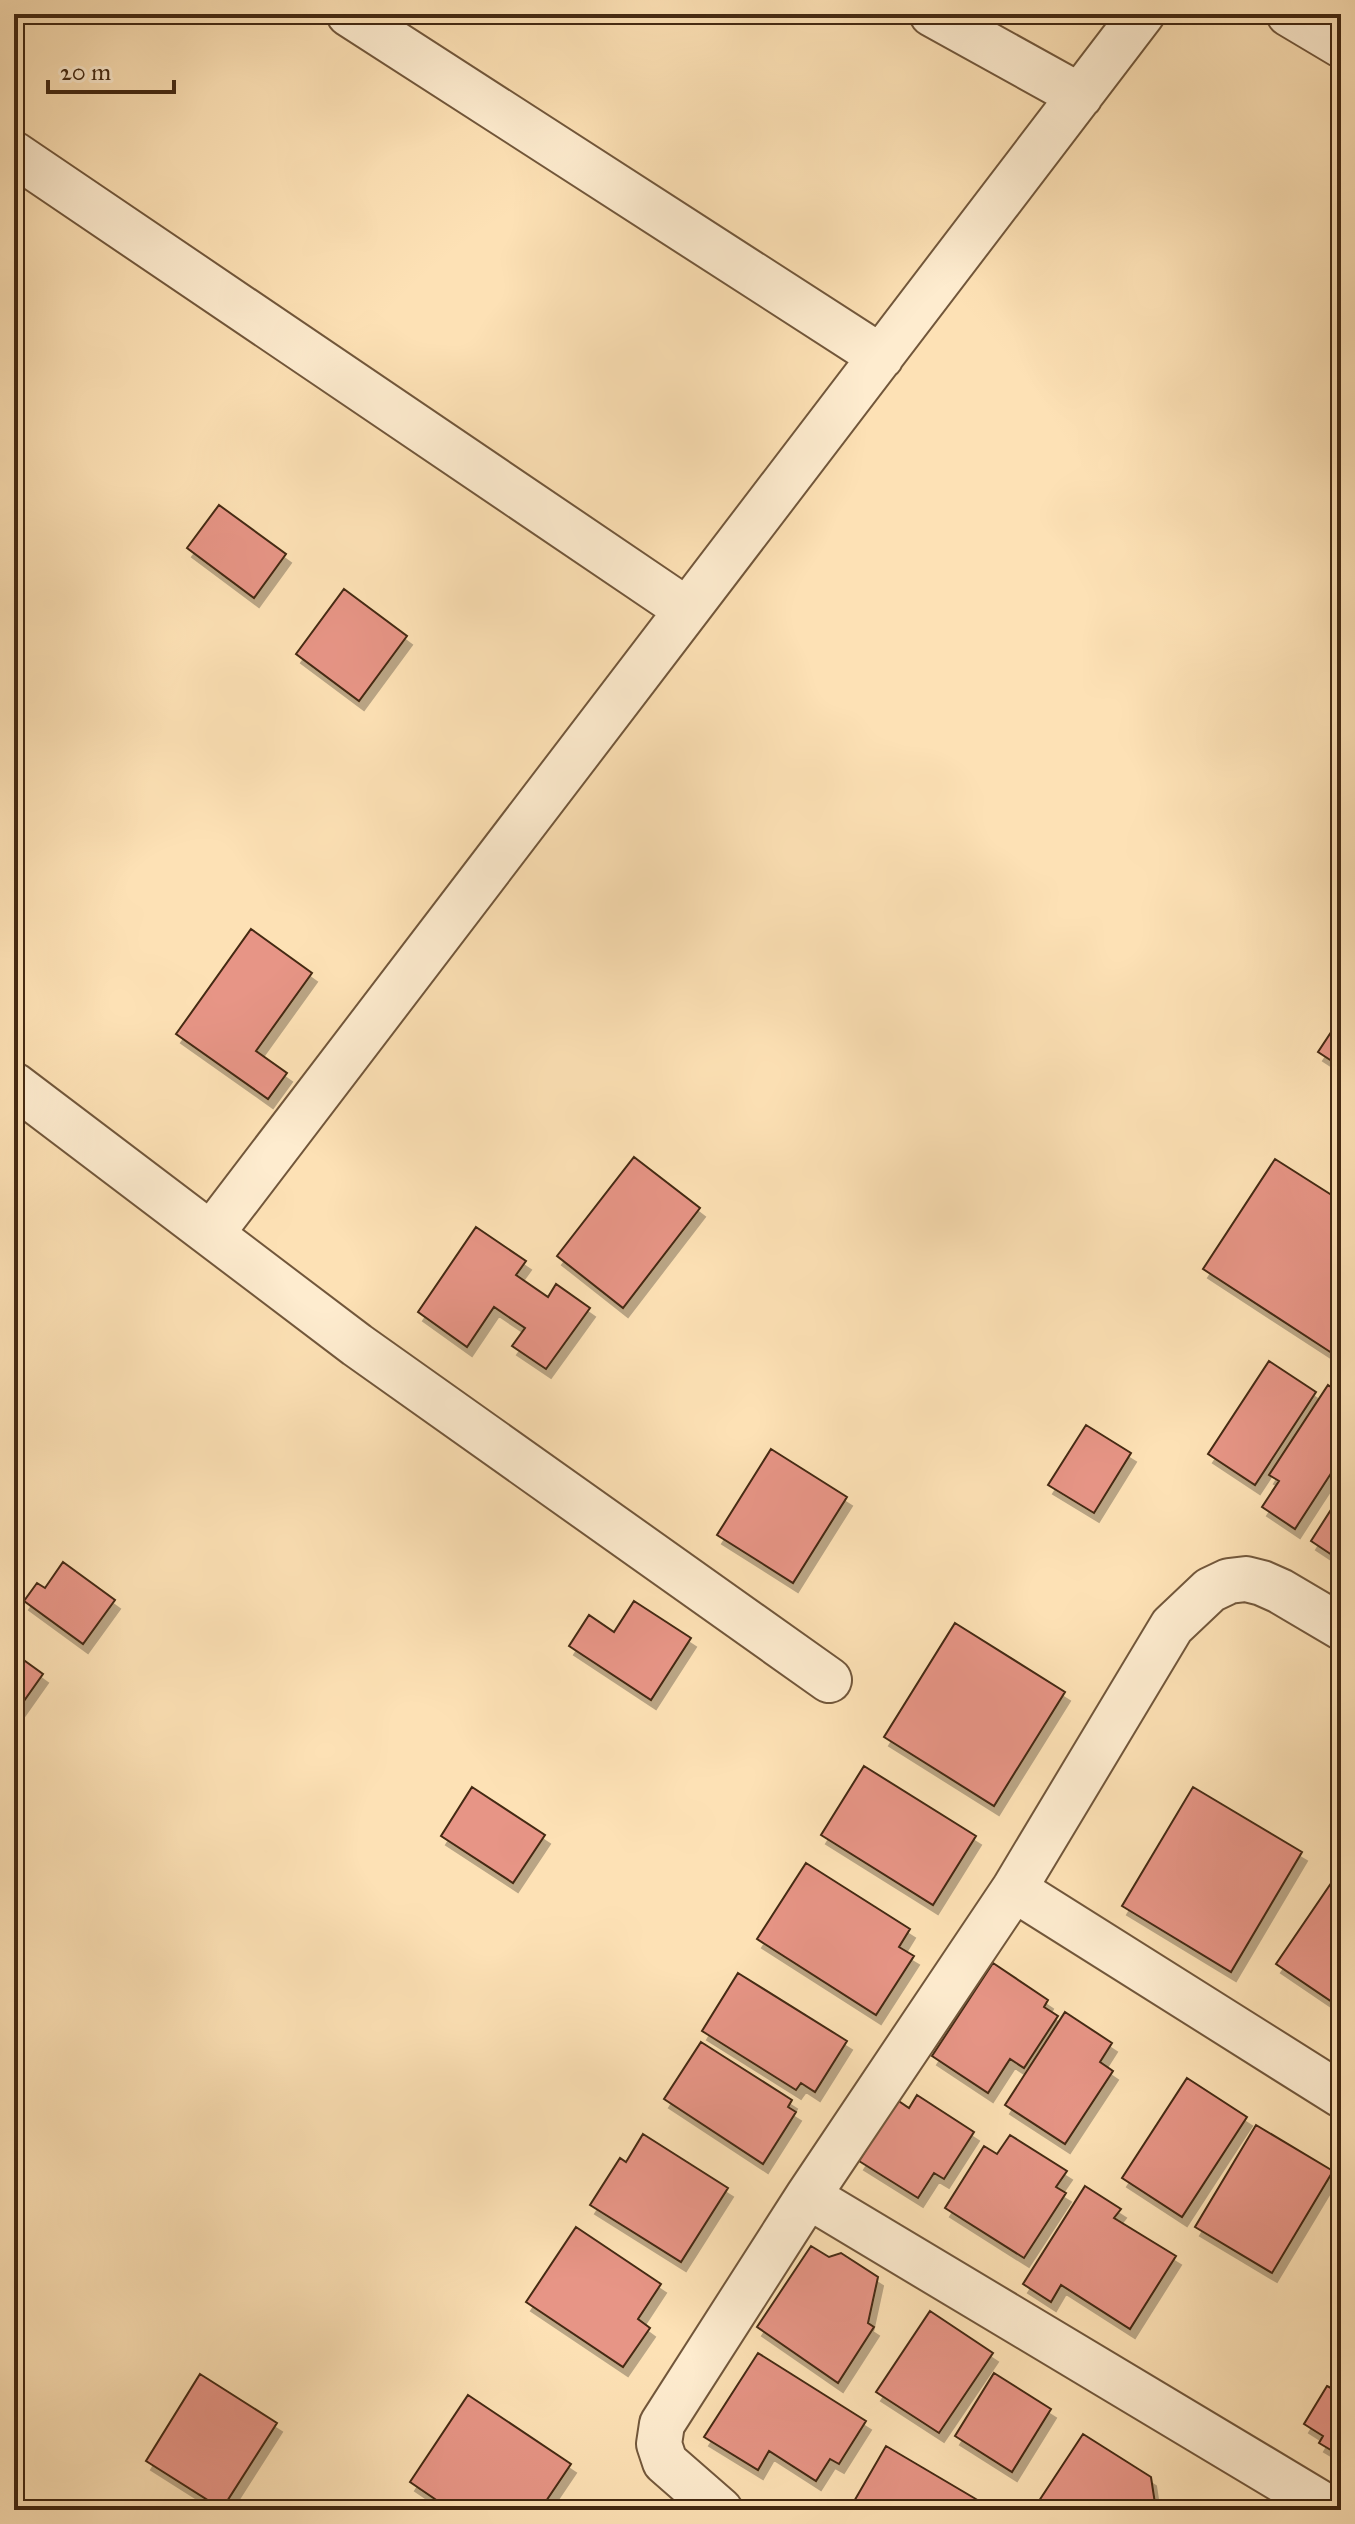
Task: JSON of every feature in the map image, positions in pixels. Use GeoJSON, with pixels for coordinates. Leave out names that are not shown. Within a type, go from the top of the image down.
{"type":"FeatureCollection","features":[{"type":"Feature","properties":{"kind":"street"},"geometry":{"type":"LineString","coordinates":[[349,14],[881,357]]}},
{"type":"Feature","properties":{"kind":"street"},"geometry":{"type":"LineString","coordinates":[[932,14],[1080,96]]}},
{"type":"Feature","properties":{"kind":"street"},"geometry":{"type":"LineString","coordinates":[[211,1234],[1142,14]]}},
{"type":"Feature","properties":{"kind":"street"},"geometry":{"type":"LineString","coordinates":[[1289,14],[1341,45]]}},
{"type":"Feature","properties":{"kind":"street"},"geometry":{"type":"LineString","coordinates":[[14,154],[687,610]]}},
{"type":"Feature","properties":{"kind":"street"},"geometry":{"type":"LineString","coordinates":[[14,1085],[357,1345],[829,1680]]}},
{"type":"Feature","properties":{"kind":"street"},"geometry":{"type":"LineString","coordinates":[[720,2510],[665,2462],[659,2444],[662,2424],[808,2196],[1014,1889],[1172,1626],[1210,1590],[1238,1580],[1262,1583],[1341,1627]]}},
{"type":"Feature","properties":{"kind":"street"},"geometry":{"type":"LineString","coordinates":[[1014,1889],[1341,2095]]}},
{"type":"Feature","properties":{"kind":"street"},"geometry":{"type":"LineString","coordinates":[[808,2196],[1332,2510]]}},
{"type":"Feature","properties":{"kind":"building"},"geometry":{"type":"Polygon","coordinates":[[[219,505],[286,554],[254,598],[187,548],[219,505]]]}},
{"type":"Feature","properties":{"kind":"building"},"geometry":{"type":"Polygon","coordinates":[[[344,589],[407,636],[359,701],[296,654],[344,589]]]}},
{"type":"Feature","properties":{"kind":"building"},"geometry":{"type":"Polygon","coordinates":[[[251,929],[312,973],[256,1051],[287,1073],[268,1099],[176,1034],[251,929]]]}},
{"type":"Feature","properties":{"kind":"building"},"geometry":{"type":"Polygon","coordinates":[[[1341,1017],[1341,1067],[1318,1052],[1341,1017]]]}},
{"type":"Feature","properties":{"kind":"building"},"geometry":{"type":"Polygon","coordinates":[[[634,1157],[700,1208],[623,1308],[557,1256],[634,1157]]]}},
{"type":"Feature","properties":{"kind":"building"},"geometry":{"type":"Polygon","coordinates":[[[1275,1159],[1341,1201],[1341,1359],[1203,1269],[1275,1159]]]}},
{"type":"Feature","properties":{"kind":"building"},"geometry":{"type":"Polygon","coordinates":[[[476,1227],[526,1261],[516,1275],[548,1297],[556,1284],[590,1308],[546,1369],[512,1346],[525,1328],[494,1307],[467,1347],[418,1312],[476,1227]]]}},
{"type":"Feature","properties":{"kind":"building"},"geometry":{"type":"Polygon","coordinates":[[[1269,1361],[1316,1392],[1255,1485],[1208,1454],[1269,1361]]]}},
{"type":"Feature","properties":{"kind":"building"},"geometry":{"type":"Polygon","coordinates":[[[1328,1385],[1341,1394],[1341,1458],[1295,1529],[1262,1507],[1279,1481],[1269,1475],[1328,1385]]]}},
{"type":"Feature","properties":{"kind":"building"},"geometry":{"type":"Polygon","coordinates":[[[1086,1425],[1131,1453],[1094,1513],[1048,1485],[1086,1425]]]}},
{"type":"Feature","properties":{"kind":"building"},"geometry":{"type":"Polygon","coordinates":[[[771,1449],[847,1497],[793,1583],[717,1535],[771,1449]]]}},
{"type":"Feature","properties":{"kind":"building"},"geometry":{"type":"Polygon","coordinates":[[[1341,1494],[1341,1561],[1311,1541],[1341,1494]]]}},
{"type":"Feature","properties":{"kind":"building"},"geometry":{"type":"Polygon","coordinates":[[[63,1562],[115,1600],[83,1644],[24,1601],[37,1583],[45,1588],[63,1562]]]}},
{"type":"Feature","properties":{"kind":"building"},"geometry":{"type":"Polygon","coordinates":[[[634,1601],[691,1638],[651,1700],[569,1646],[589,1615],[614,1632],[634,1601]]]}},
{"type":"Feature","properties":{"kind":"building"},"geometry":{"type":"Polygon","coordinates":[[[955,1623],[1065,1692],[994,1806],[884,1737],[955,1623]]]}},
{"type":"Feature","properties":{"kind":"building"},"geometry":{"type":"Polygon","coordinates":[[[14,1653],[43,1674],[14,1715],[14,1653]]]}},
{"type":"Feature","properties":{"kind":"building"},"geometry":{"type":"Polygon","coordinates":[[[864,1766],[976,1836],[933,1905],[821,1835],[864,1766]]]}},
{"type":"Feature","properties":{"kind":"building"},"geometry":{"type":"Polygon","coordinates":[[[472,1787],[545,1835],[513,1883],[441,1836],[472,1787]]]}},
{"type":"Feature","properties":{"kind":"building"},"geometry":{"type":"Polygon","coordinates":[[[1193,1787],[1302,1852],[1231,1972],[1122,1906],[1193,1787]]]}},
{"type":"Feature","properties":{"kind":"building"},"geometry":{"type":"Polygon","coordinates":[[[806,1863],[910,1929],[899,1947],[914,1956],[876,2015],[757,1939],[806,1863]]]}},
{"type":"Feature","properties":{"kind":"building"},"geometry":{"type":"Polygon","coordinates":[[[1338,1873],[1341,1876],[1341,2008],[1276,1964],[1338,1873]]]}},
{"type":"Feature","properties":{"kind":"building"},"geometry":{"type":"Polygon","coordinates":[[[993,1963],[1048,2000],[1044,2007],[1058,2016],[1024,2068],[1010,2059],[988,2093],[932,2056],[993,1963]]]}},
{"type":"Feature","properties":{"kind":"building"},"geometry":{"type":"Polygon","coordinates":[[[738,1973],[847,2041],[815,2092],[801,2083],[796,2090],[702,2031],[738,1973]]]}},
{"type":"Feature","properties":{"kind":"building"},"geometry":{"type":"Polygon","coordinates":[[[1065,2012],[1112,2043],[1100,2062],[1113,2071],[1065,2144],[1005,2105],[1065,2012]]]}},
{"type":"Feature","properties":{"kind":"building"},"geometry":{"type":"Polygon","coordinates":[[[701,2042],[792,2100],[788,2107],[796,2112],[763,2164],[664,2099],[701,2042]]]}},
{"type":"Feature","properties":{"kind":"building"},"geometry":{"type":"Polygon","coordinates":[[[1187,2078],[1247,2117],[1182,2217],[1122,2178],[1187,2078]]]}},
{"type":"Feature","properties":{"kind":"building"},"geometry":{"type":"Polygon","coordinates":[[[917,2095],[974,2132],[944,2179],[934,2173],[918,2198],[859,2161],[897,2100],[909,2108],[917,2095]]]}},
{"type":"Feature","properties":{"kind":"building"},"geometry":{"type":"Polygon","coordinates":[[[1256,2125],[1333,2171],[1272,2273],[1195,2227],[1256,2125]]]}},
{"type":"Feature","properties":{"kind":"building"},"geometry":{"type":"Polygon","coordinates":[[[643,2134],[728,2188],[681,2262],[590,2205],[620,2158],[626,2162],[643,2134]]]}},
{"type":"Feature","properties":{"kind":"building"},"geometry":{"type":"Polygon","coordinates":[[[1010,2135],[1067,2171],[1056,2187],[1066,2193],[1024,2258],[945,2208],[984,2146],[997,2154],[1010,2135]]]}},
{"type":"Feature","properties":{"kind":"building"},"geometry":{"type":"Polygon","coordinates":[[[1085,2186],[1121,2209],[1114,2218],[1176,2256],[1130,2329],[1061,2285],[1051,2302],[1023,2284],[1085,2186]]]}},
{"type":"Feature","properties":{"kind":"building"},"geometry":{"type":"Polygon","coordinates":[[[576,2227],[661,2284],[638,2319],[650,2328],[623,2367],[526,2302],[576,2227]]]}},
{"type":"Feature","properties":{"kind":"building"},"geometry":{"type":"Polygon","coordinates":[[[811,2246],[829,2257],[841,2253],[878,2277],[868,2323],[874,2327],[838,2383],[757,2327],[811,2246]]]}},
{"type":"Feature","properties":{"kind":"building"},"geometry":{"type":"Polygon","coordinates":[[[930,2311],[993,2353],[939,2433],[876,2392],[930,2311]]]}},
{"type":"Feature","properties":{"kind":"building"},"geometry":{"type":"Polygon","coordinates":[[[758,2353],[866,2421],[839,2464],[830,2459],[816,2481],[769,2451],[758,2470],[704,2437],[758,2353]]]}},
{"type":"Feature","properties":{"kind":"building"},"geometry":{"type":"Polygon","coordinates":[[[994,2373],[1051,2409],[1012,2472],[955,2436],[994,2373]]]}},
{"type":"Feature","properties":{"kind":"building"},"geometry":{"type":"Polygon","coordinates":[[[200,2374],[277,2423],[222,2509],[146,2461],[200,2374]]]}},
{"type":"Feature","properties":{"kind":"building"},"geometry":{"type":"Polygon","coordinates":[[[1327,2386],[1341,2393],[1341,2456],[1319,2443],[1323,2436],[1304,2424],[1327,2386]]]}},
{"type":"Feature","properties":{"kind":"building"},"geometry":{"type":"Polygon","coordinates":[[[468,2395],[571,2464],[540,2510],[451,2510],[410,2482],[468,2395]]]}},
{"type":"Feature","properties":{"kind":"building"},"geometry":{"type":"Polygon","coordinates":[[[1083,2434],[1151,2477],[1156,2510],[1033,2510],[1083,2434]]]}},
{"type":"Feature","properties":{"kind":"building"},"geometry":{"type":"Polygon","coordinates":[[[886,2446],[986,2505],[983,2510],[849,2510],[886,2446]]]}}]}
